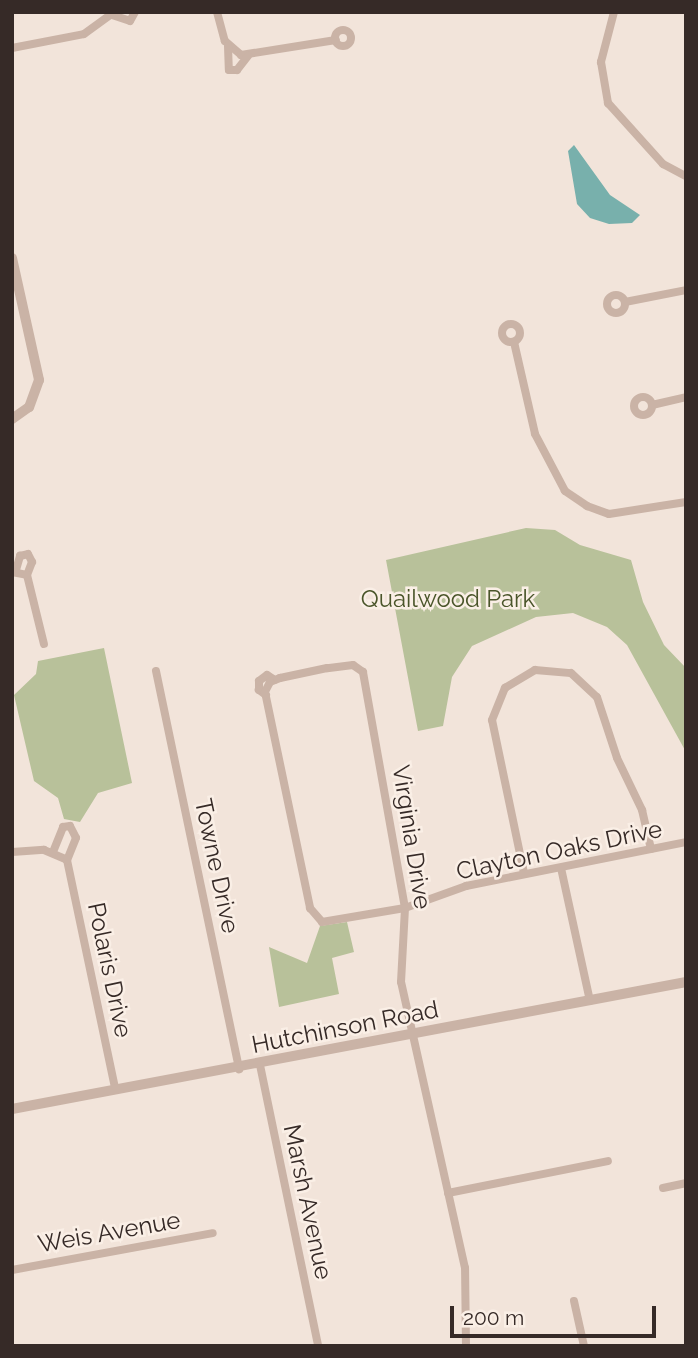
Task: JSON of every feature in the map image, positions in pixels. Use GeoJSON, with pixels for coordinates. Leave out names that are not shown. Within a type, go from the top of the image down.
{"type":"FeatureCollection","features":[{"type":"Feature","properties":{"kind":"street"},"geometry":{"type":"LineString","coordinates":[[12,48],[61,42],[84,34],[113,14],[130,21],[135,12]]}},
{"type":"Feature","properties":{"kind":"street"},"geometry":{"type":"LineString","coordinates":[[217,12],[228,46],[229,70],[237,70],[248,56]]}},
{"type":"Feature","properties":{"kind":"street"},"geometry":{"type":"LineString","coordinates":[[614,12],[601,62],[608,103],[663,164],[686,176]]}},
{"type":"Feature","properties":{"kind":"street"},"geometry":{"type":"LineString","coordinates":[[228,46],[248,56],[335,40]]}},
{"type":"Feature","properties":{"kind":"street"},"geometry":{"type":"LineString","coordinates":[[12,258],[39,380],[29,407],[12,419]]}},
{"type":"Feature","properties":{"kind":"street"},"geometry":{"type":"LineString","coordinates":[[625,302],[686,290]]}},
{"type":"Feature","properties":{"kind":"street"},"geometry":{"type":"LineString","coordinates":[[514,342],[536,435],[565,491],[587,506],[609,514],[686,502]]}},
{"type":"Feature","properties":{"kind":"street"},"geometry":{"type":"LineString","coordinates":[[652,405],[686,397]]}},
{"type":"Feature","properties":{"kind":"street"},"geometry":{"type":"LineString","coordinates":[[20,572],[44,644]]}},
{"type":"Feature","properties":{"kind":"street","name":"Virginia Drive"},"geometry":{"type":"LineString","coordinates":[[319,920],[310,908],[266,695],[270,682],[275,680],[353,665],[363,672],[405,908],[399,969],[464,1268],[466,1346]]}},
{"type":"Feature","properties":{"kind":"street"},"geometry":{"type":"LineString","coordinates":[[524,873],[492,720],[505,688],[536,670],[572,673],[597,697],[617,758],[642,810],[651,849]]}},
{"type":"Feature","properties":{"kind":"street","name":"Towne Drive"},"geometry":{"type":"LineString","coordinates":[[156,671],[239,1069]]}},
{"type":"Feature","properties":{"kind":"street","name":"Polaris Drive"},"geometry":{"type":"LineString","coordinates":[[55,852],[63,827],[70,826],[76,836],[67,860],[115,1088]]}},
{"type":"Feature","properties":{"kind":"street","name":"Clayton Oaks Drive"},"geometry":{"type":"LineString","coordinates":[[319,920],[405,908],[466,886],[686,842]]}},
{"type":"Feature","properties":{"kind":"street"},"geometry":{"type":"LineString","coordinates":[[12,852],[55,852],[67,860]]}},
{"type":"Feature","properties":{"kind":"street"},"geometry":{"type":"LineString","coordinates":[[561,868],[590,1001]]}},
{"type":"Feature","properties":{"kind":"street","name":"Hutchinson Road"},"geometry":{"type":"LineString","coordinates":[[12,1108],[115,1088],[239,1069],[686,982]]}},
{"type":"Feature","properties":{"kind":"street","name":"Marsh Avenue"},"geometry":{"type":"LineString","coordinates":[[260,1065],[318,1346]]}},
{"type":"Feature","properties":{"kind":"street"},"geometry":{"type":"LineString","coordinates":[[448,1193],[608,1161]]}},
{"type":"Feature","properties":{"kind":"street"},"geometry":{"type":"LineString","coordinates":[[663,1188],[686,1183]]}},
{"type":"Feature","properties":{"kind":"street","name":"Weis Avenue"},"geometry":{"type":"LineString","coordinates":[[12,1270],[213,1233]]}},
{"type":"Feature","properties":{"kind":"street"},"geometry":{"type":"LineString","coordinates":[[575,1301],[584,1346]]}},
{"type":"Feature","properties":{"kind":"green space","name":"Quailwood Park"},"geometry":{"type":"Polygon","coordinates":[[[526,528],[555,530],[580,545],[631,560],[643,602],[664,645],[686,668],[686,752],[627,645],[607,627],[573,613],[536,617],[472,646],[452,677],[443,726],[418,731],[386,560],[526,528]]]}},
{"type":"Feature","properties":{"kind":"green space"},"geometry":{"type":"Polygon","coordinates":[[[104,648],[132,783],[98,793],[80,822],[64,819],[58,798],[34,781],[14,695],[36,674],[38,661],[104,648]]]}},
{"type":"Feature","properties":{"kind":"green space"},"geometry":{"type":"Polygon","coordinates":[[[347,922],[354,952],[332,958],[339,994],[279,1007],[269,947],[307,963],[320,926],[347,922]]]}},
{"type":"Feature","properties":{"kind":"water"},"geometry":{"type":"Polygon","coordinates":[[[574,145],[610,195],[640,215],[632,223],[609,224],[590,218],[577,204],[568,151],[574,145]]]}}]}
